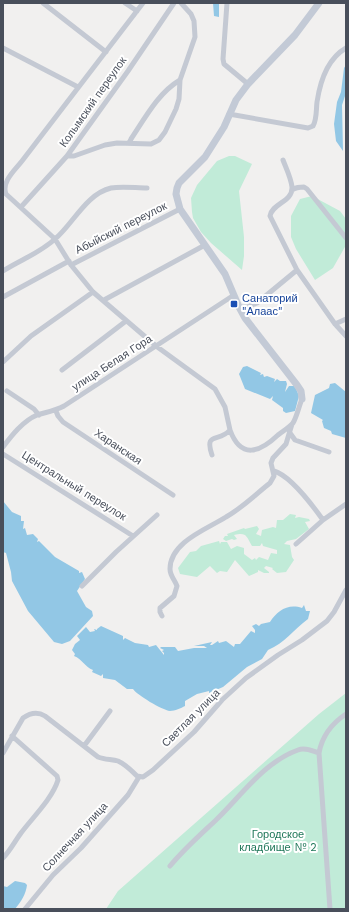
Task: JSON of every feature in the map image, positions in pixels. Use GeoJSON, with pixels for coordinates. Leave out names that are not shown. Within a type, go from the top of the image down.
{"type":"FeatureCollection","features":[{"type":"Feature","properties":{"kind":"street"},"geometry":{"type":"LineString","coordinates":[[43,3],[106,52]]}},
{"type":"Feature","properties":{"kind":"street"},"geometry":{"type":"LineString","coordinates":[[125,3],[137,12]]}},
{"type":"Feature","properties":{"kind":"street"},"geometry":{"type":"LineString","coordinates":[[144,3],[78,87],[4,186],[6,194],[55,239],[70,263],[93,292],[156,346],[215,389],[225,407],[233,437],[243,448],[256,450],[273,440],[292,424]]}},
{"type":"Feature","properties":{"kind":"street","name":"Колымский переулок"},"geometry":{"type":"LineString","coordinates":[[21,207],[67,156],[128,71],[174,3]]}},
{"type":"Feature","properties":{"kind":"street"},"geometry":{"type":"LineString","coordinates":[[67,156],[74,156],[105,145],[155,143],[166,132],[176,109],[179,99],[180,80],[195,37],[194,21],[191,14],[181,3]]}},
{"type":"Feature","properties":{"kind":"street"},"geometry":{"type":"LineString","coordinates":[[227,3],[222,59],[227,67],[248,84]]}},
{"type":"Feature","properties":{"kind":"street"},"geometry":{"type":"LineString","coordinates":[[162,616],[160,608],[174,596],[177,586],[171,575],[170,568],[176,552],[195,534],[227,517],[270,483],[273,479],[274,471],[271,463],[273,458],[286,444],[302,399],[301,391],[297,385],[251,327],[239,307],[226,274],[180,209],[176,194],[179,183],[205,158],[224,127],[236,100],[248,84],[295,35],[319,3]]}},
{"type":"Feature","properties":{"kind":"street"},"geometry":{"type":"LineString","coordinates":[[3,48],[78,87]]}},
{"type":"Feature","properties":{"kind":"street"},"geometry":{"type":"LineString","coordinates":[[229,114],[308,128],[312,126],[315,122],[318,97],[323,76],[336,55],[346,48]]}},
{"type":"Feature","properties":{"kind":"street"},"geometry":{"type":"LineString","coordinates":[[129,143],[166,90],[180,80]]}},
{"type":"Feature","properties":{"kind":"street"},"geometry":{"type":"LineString","coordinates":[[283,160],[292,185],[292,190]]}},
{"type":"Feature","properties":{"kind":"street"},"geometry":{"type":"LineString","coordinates":[[346,238],[304,187],[297,187],[292,190],[288,197],[272,210],[270,216],[297,270],[346,336]]}},
{"type":"Feature","properties":{"kind":"street"},"geometry":{"type":"LineString","coordinates":[[3,271],[55,239],[82,208],[103,191],[117,188],[147,188]]}},
{"type":"Feature","properties":{"kind":"street","name":"Абыйский переулок"},"geometry":{"type":"LineString","coordinates":[[3,297],[180,209]]}},
{"type":"Feature","properties":{"kind":"street"},"geometry":{"type":"LineString","coordinates":[[104,300],[206,245]]}},
{"type":"Feature","properties":{"kind":"street"},"geometry":{"type":"LineString","coordinates":[[239,307],[247,307],[257,303],[297,270]]}},
{"type":"Feature","properties":{"kind":"street"},"geometry":{"type":"LineString","coordinates":[[3,362],[31,336],[93,292]]}},
{"type":"Feature","properties":{"kind":"street","name":"улица Белая Гора"},"geometry":{"type":"LineString","coordinates":[[3,447],[19,428],[30,419],[56,411],[234,295]]}},
{"type":"Feature","properties":{"kind":"street"},"geometry":{"type":"LineString","coordinates":[[336,324],[346,319]]}},
{"type":"Feature","properties":{"kind":"street"},"geometry":{"type":"LineString","coordinates":[[62,370],[126,320]]}},
{"type":"Feature","properties":{"kind":"street"},"geometry":{"type":"LineString","coordinates":[[7,391],[34,409],[39,415]]}},
{"type":"Feature","properties":{"kind":"street","name":"Харанская"},"geometry":{"type":"LineString","coordinates":[[56,411],[63,422],[173,495]]}},
{"type":"Feature","properties":{"kind":"street"},"geometry":{"type":"LineString","coordinates":[[212,455],[208,445],[209,441],[213,438],[227,434],[230,430]]}},
{"type":"Feature","properties":{"kind":"street"},"geometry":{"type":"LineString","coordinates":[[290,433],[296,440],[329,452]]}},
{"type":"Feature","properties":{"kind":"street","name":"Центральный переулок"},"geometry":{"type":"LineString","coordinates":[[3,454],[133,536]]}},
{"type":"Feature","properties":{"kind":"street"},"geometry":{"type":"LineString","coordinates":[[274,471],[282,475],[300,491],[323,520]]}},
{"type":"Feature","properties":{"kind":"street"},"geometry":{"type":"LineString","coordinates":[[296,544],[323,520],[346,504]]}},
{"type":"Feature","properties":{"kind":"street"},"geometry":{"type":"LineString","coordinates":[[82,586],[133,536],[157,515]]}},
{"type":"Feature","properties":{"kind":"street","name":"Светлая улица"},"geometry":{"type":"LineString","coordinates":[[139,777],[143,777],[159,765],[194,732],[222,700],[242,681],[327,621],[334,612],[346,590]]}},
{"type":"Feature","properties":{"kind":"street"},"geometry":{"type":"LineString","coordinates":[[84,746],[110,711]]}},
{"type":"Feature","properties":{"kind":"street"},"geometry":{"type":"LineString","coordinates":[[3,753],[23,718],[37,713],[45,716],[103,759],[119,761],[139,777]]}},
{"type":"Feature","properties":{"kind":"street"},"geometry":{"type":"LineString","coordinates":[[330,909],[319,753],[320,744],[325,734],[332,725],[346,714]]}},
{"type":"Feature","properties":{"kind":"street"},"geometry":{"type":"LineString","coordinates":[[3,858],[46,801],[58,780],[57,776],[12,736]]}},
{"type":"Feature","properties":{"kind":"street"},"geometry":{"type":"LineString","coordinates":[[170,866],[185,848],[216,820],[246,788],[272,765],[298,750],[309,750],[319,753]]}},
{"type":"Feature","properties":{"kind":"street","name":"Солнечная улица"},"geometry":{"type":"LineString","coordinates":[[25,909],[53,875],[81,848],[128,794],[139,777]]}},
{"type":"Feature","properties":{"kind":"green space"},"geometry":{"type":"Polygon","coordinates":[[[229,156],[235,156],[252,164],[239,191],[244,237],[242,270],[211,243],[201,232],[193,218],[192,212],[191,198],[197,185],[217,161],[229,156]]]}},
{"type":"Feature","properties":{"kind":"green space"},"geometry":{"type":"Polygon","coordinates":[[[312,196],[340,211],[346,219],[346,245],[333,268],[315,280],[296,249],[291,237],[291,216],[300,199],[312,196]]]}},
{"type":"Feature","properties":{"kind":"green space"},"geometry":{"type":"Polygon","coordinates":[[[290,514],[296,515],[295,518],[299,517],[309,519],[310,521],[305,522],[309,529],[296,539],[287,541],[284,544],[290,545],[294,560],[286,572],[277,573],[272,569],[273,568],[266,566],[264,568],[269,573],[264,573],[258,570],[258,572],[249,576],[235,560],[227,572],[220,571],[217,573],[210,566],[197,577],[180,574],[178,568],[190,552],[196,551],[201,546],[219,541],[220,544],[221,542],[227,542],[231,549],[237,546],[244,548],[244,554],[252,560],[255,558],[256,560],[259,557],[268,560],[271,553],[277,554],[277,550],[263,546],[262,543],[260,546],[252,546],[247,537],[243,534],[234,535],[237,539],[234,540],[232,539],[226,541],[223,539],[225,536],[228,536],[227,534],[244,528],[257,526],[259,529],[256,534],[261,536],[262,530],[273,527],[276,528],[277,520],[283,520],[290,514]]]}},
{"type":"Feature","properties":{"kind":"green space","name":"Городское кладбище № 2"},"geometry":{"type":"Polygon","coordinates":[[[346,693],[346,909],[106,909],[118,891],[319,714],[346,693]]]}},
{"type":"Feature","properties":{"kind":"water"},"geometry":{"type":"Polygon","coordinates":[[[213,3],[219,3],[219,17],[214,16],[213,3]]]}},
{"type":"Feature","properties":{"kind":"water"},"geometry":{"type":"Polygon","coordinates":[[[346,65],[346,93],[342,105],[343,151],[336,141],[334,124],[337,102],[341,92],[344,68],[346,65]]]}},
{"type":"Feature","properties":{"kind":"water"},"geometry":{"type":"Polygon","coordinates":[[[247,366],[261,373],[260,375],[263,374],[264,377],[267,376],[275,379],[274,382],[277,379],[280,381],[286,381],[287,384],[285,392],[289,386],[295,386],[299,396],[295,411],[286,413],[283,411],[283,408],[272,400],[273,396],[270,399],[245,389],[239,374],[243,367],[247,366]]]}},
{"type":"Feature","properties":{"kind":"water"},"geometry":{"type":"Polygon","coordinates":[[[335,383],[346,392],[346,438],[332,434],[331,431],[324,428],[323,420],[311,413],[315,395],[329,388],[330,384],[335,383]]]}},
{"type":"Feature","properties":{"kind":"water"},"geometry":{"type":"Polygon","coordinates":[[[3,501],[12,512],[21,516],[21,521],[24,521],[23,529],[25,528],[27,535],[33,534],[38,539],[37,542],[39,541],[55,557],[79,571],[79,573],[82,572],[85,579],[77,591],[86,607],[92,611],[93,616],[70,641],[62,644],[54,642],[28,611],[12,581],[6,553],[3,552],[3,501]]]}},
{"type":"Feature","properties":{"kind":"water"},"geometry":{"type":"Polygon","coordinates":[[[304,605],[306,611],[310,611],[308,619],[284,640],[268,650],[262,659],[247,667],[223,687],[209,693],[209,691],[197,694],[185,701],[185,706],[170,711],[161,708],[144,698],[133,689],[127,689],[115,680],[103,678],[103,674],[101,676],[92,672],[93,670],[74,656],[75,654],[72,650],[75,644],[80,640],[77,636],[86,627],[90,632],[95,631],[94,629],[97,630],[101,626],[123,636],[123,640],[125,638],[135,643],[148,645],[149,647],[156,645],[164,655],[162,651],[164,650],[160,648],[161,647],[175,647],[178,651],[194,648],[207,648],[204,646],[194,646],[212,642],[210,645],[212,645],[218,641],[219,643],[226,641],[234,647],[235,644],[240,644],[251,631],[255,633],[252,626],[256,624],[259,626],[270,622],[276,614],[283,609],[288,607],[302,608],[304,605]]]}},
{"type":"Feature","properties":{"kind":"water"},"geometry":{"type":"Polygon","coordinates":[[[15,881],[25,883],[27,885],[24,895],[15,909],[3,909],[3,886],[7,887],[15,881]]]}},
{"type":"Feature","properties":{"kind":"place","name":"Санаторий \"Алаас\""},"geometry":{"type":"Point","coordinates":[234,304]}}]}
